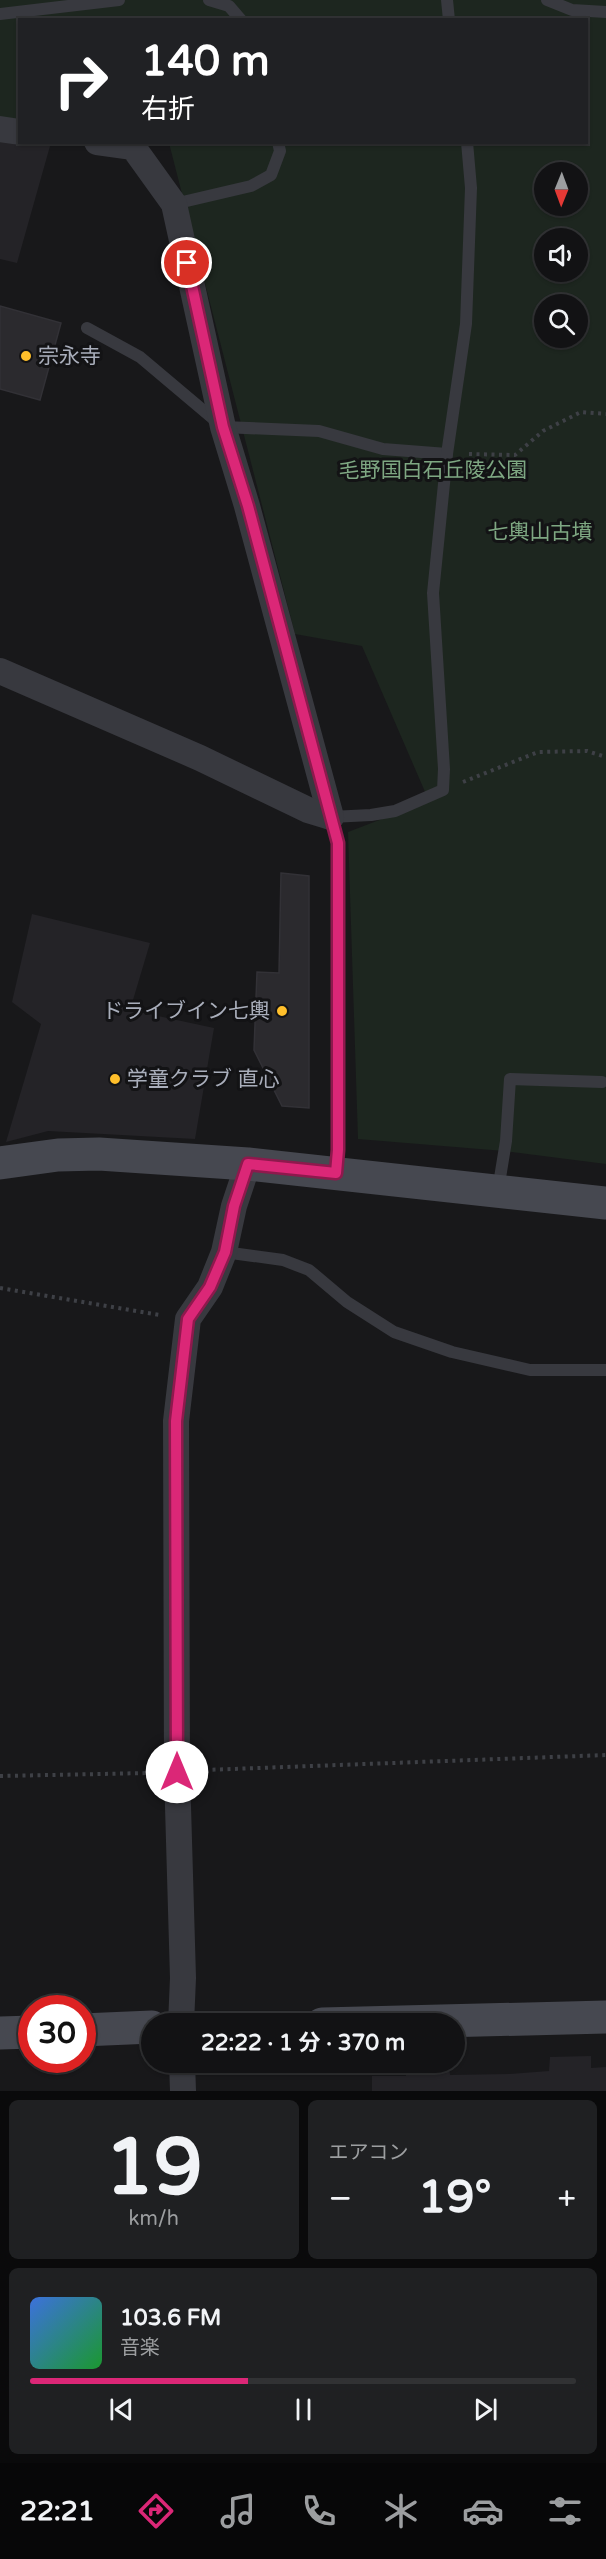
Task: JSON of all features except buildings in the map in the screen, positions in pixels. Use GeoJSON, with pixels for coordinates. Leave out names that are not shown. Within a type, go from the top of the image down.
{"type":"FeatureCollection","features":[{"type":"Feature","properties":{"kind":"street"},"geometry":{"type":"LineString","coordinates":[[0,129],[18,132]]}},
{"type":"Feature","properties":{"kind":"street"},"geometry":{"type":"LineString","coordinates":[[111,144],[133,147],[174,204],[223,427],[248,506],[331,817]]}},
{"type":"Feature","properties":{"kind":"street"},"geometry":{"type":"LineString","coordinates":[[0,671],[200,758],[309,810],[331,817]]}},
{"type":"Feature","properties":{"kind":"street"},"geometry":{"type":"LineString","coordinates":[[0,1163],[58,1155],[99,1154],[248,1164],[606,1203]]}},
{"type":"Feature","properties":{"kind":"street"},"geometry":{"type":"LineString","coordinates":[[181,2013],[183,1978],[177,1772],[176,1421],[188,1319],[210,1287],[225,1252],[234,1206],[248,1164]]}},
{"type":"Feature","properties":{"kind":"street"},"geometry":{"type":"LineString","coordinates":[[465,2020],[606,2017]]}},
{"type":"Feature","properties":{"kind":"street"},"geometry":{"type":"LineString","coordinates":[[96,2029],[141,2027]]}},
{"type":"Feature","properties":{"kind":"street"},"geometry":{"type":"LineString","coordinates":[[0,2033],[18,2032]]}},
{"type":"Feature","properties":{"kind":"street"},"geometry":{"type":"LineString","coordinates":[[182,2073],[183,2091]]}},
{"type":"Feature","properties":{"kind":"lane"},"geometry":{"type":"LineString","coordinates":[[0,14],[119,0]]}},
{"type":"Feature","properties":{"kind":"lane"},"geometry":{"type":"LineString","coordinates":[[209,0],[230,6],[239,18]]}},
{"type":"Feature","properties":{"kind":"lane"},"geometry":{"type":"LineString","coordinates":[[447,0],[449,18]]}},
{"type":"Feature","properties":{"kind":"lane"},"geometry":{"type":"LineString","coordinates":[[547,0],[572,10],[606,12]]}},
{"type":"Feature","properties":{"kind":"lane"},"geometry":{"type":"LineString","coordinates":[[174,204],[252,186],[271,175],[280,151],[278,144]]}},
{"type":"Feature","properties":{"kind":"lane"},"geometry":{"type":"LineString","coordinates":[[336,1173],[338,843],[331,817],[372,815],[395,811],[443,790],[444,769],[433,593],[447,454],[466,324],[471,188],[467,144]]}},
{"type":"Feature","properties":{"kind":"lane"},"geometry":{"type":"LineString","coordinates":[[87,328],[140,357],[223,427],[319,431],[383,449],[447,454]]}},
{"type":"Feature","properties":{"kind":"lane"},"geometry":{"type":"LineString","coordinates":[[498,1191],[506,1141],[510,1079],[602,1082]]}},
{"type":"Feature","properties":{"kind":"lane"},"geometry":{"type":"LineString","coordinates":[[225,1252],[283,1260],[309,1270],[347,1302],[394,1332],[452,1352],[530,1370],[606,1370]]}},
{"type":"Feature","properties":{"kind":"path"},"geometry":{"type":"LineString","coordinates":[[447,454],[515,455],[543,431],[581,412],[606,414]]}},
{"type":"Feature","properties":{"kind":"path"},"geometry":{"type":"LineString","coordinates":[[443,790],[538,752],[587,751],[606,757]]}},
{"type":"Feature","properties":{"kind":"path"},"geometry":{"type":"LineString","coordinates":[[0,1288],[188,1319]]}},
{"type":"Feature","properties":{"kind":"path"},"geometry":{"type":"LineString","coordinates":[[0,1776],[177,1772],[606,1755]]}},
{"type":"Feature","properties":{"kind":"shaded area"},"geometry":{"type":"Polygon","coordinates":[[[0,137],[18,142],[18,144],[50,146],[17,263],[0,259],[0,137]]]}},
{"type":"Feature","properties":{"kind":"shaded area","name":"学童クラブ 直心"},"geometry":{"type":"Polygon","coordinates":[[[32,914],[150,943],[130,1010],[214,1028],[195,1139],[48,1131],[6,1142],[41,1024],[12,1002],[32,914]]]}},
{"type":"Feature","properties":{"kind":"shaded area"},"geometry":{"type":"Polygon","coordinates":[[[591,2056],[591,2068],[606,2067],[606,2091],[372,2091],[372,2076],[406,2076],[406,2073],[450,2073],[450,2075],[549,2071],[550,2057],[591,2056]]]}},
{"type":"Feature","properties":{"kind":"green space","name":"毛野国白石丘陵公園"},"geometry":{"type":"Polygon","coordinates":[[[0,0],[606,0],[606,1164],[504,1151],[358,1139],[348,832],[429,801],[362,646],[295,634],[169,144],[588,144],[588,18],[18,18],[18,125],[0,121],[0,0]]]}},
{"type":"Feature","properties":{"kind":"place","name":"宗永寺"},"geometry":{"type":"Point","coordinates":[26,356]}},
{"type":"Feature","properties":{"kind":"place","name":"ドライブイン七輿"},"geometry":{"type":"Point","coordinates":[282,1011]}},
{"type":"Feature","properties":{"kind":"place","name":"学童クラブ 直心"},"geometry":{"type":"Point","coordinates":[115,1079]}},
{"type":"Feature","properties":{"kind":"route"},"geometry":{"type":"LineString","coordinates":[[177,1772],[176,1421],[188,1319],[210,1287],[225,1252],[234,1206],[248,1164],[336,1173],[338,1150],[338,843],[248,506],[223,427],[187,263]]}},
{"type":"Feature","properties":{"kind":"park label","name":"七輿山古墳"},"geometry":{"type":"Point","coordinates":[540,532]}}]}
